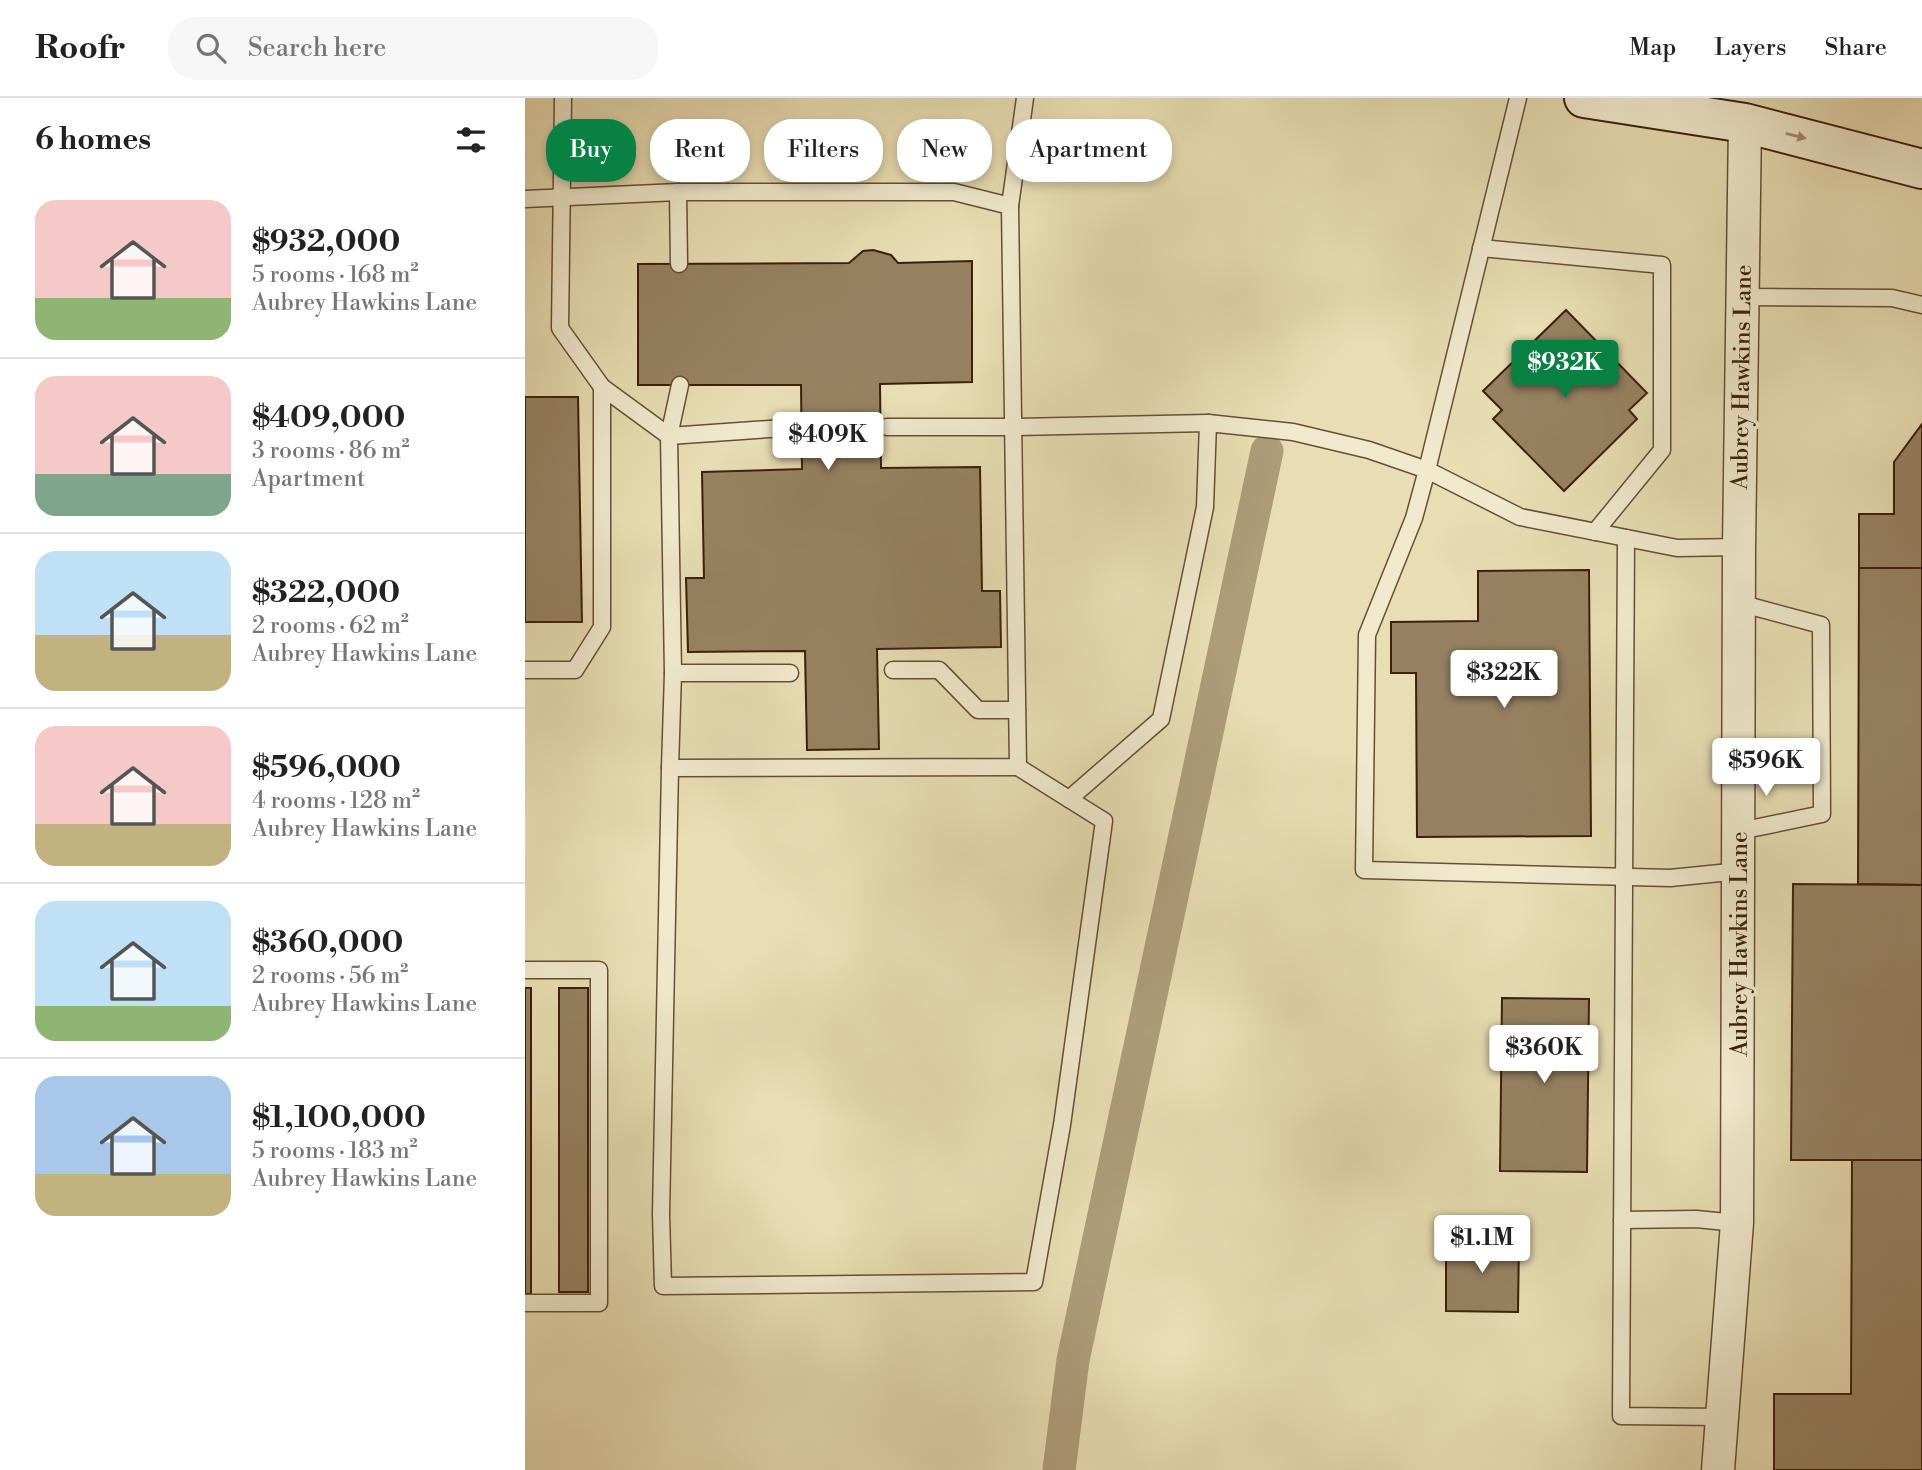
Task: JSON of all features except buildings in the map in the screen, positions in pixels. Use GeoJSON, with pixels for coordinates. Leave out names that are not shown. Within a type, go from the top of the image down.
{"type":"FeatureCollection","features":[{"type":"Feature","properties":{"kind":"main road"},"geometry":{"type":"LineString","coordinates":[[1584,98],[1745,123],[1922,169]]}},
{"type":"Feature","properties":{"kind":"street","name":"Aubrey Hawkins Lane"},"geometry":{"type":"LineString","coordinates":[[1718,1470],[1737,1223],[1739,547],[1745,123]]}},
{"type":"Feature","properties":{"kind":"lane"},"geometry":{"type":"LineString","coordinates":[[563,98],[560,328],[602,387],[669,436],[783,428]]}},
{"type":"Feature","properties":{"kind":"lane"},"geometry":{"type":"LineString","coordinates":[[1018,767],[1010,206],[1025,98]]}},
{"type":"Feature","properties":{"kind":"lane"},"geometry":{"type":"LineString","coordinates":[[1518,98],[1414,518],[1367,635],[1364,870],[1670,878],[1740,872]]}},
{"type":"Feature","properties":{"kind":"lane"},"geometry":{"type":"LineString","coordinates":[[678,192],[679,264]]}},
{"type":"Feature","properties":{"kind":"lane"},"geometry":{"type":"LineString","coordinates":[[525,199],[678,192],[954,192],[1010,206]]}},
{"type":"Feature","properties":{"kind":"lane"},"geometry":{"type":"LineString","coordinates":[[1481,248],[1662,265],[1663,450],[1595,532]]}},
{"type":"Feature","properties":{"kind":"lane"},"geometry":{"type":"LineString","coordinates":[[1743,297],[1892,298],[1922,305]]}},
{"type":"Feature","properties":{"kind":"lane"},"geometry":{"type":"LineString","coordinates":[[670,768],[1018,767],[1104,821],[1062,1125],[1034,1282],[663,1286],[662,1201],[670,768],[673,673],[669,436],[680,385]]}},
{"type":"Feature","properties":{"kind":"lane"},"geometry":{"type":"LineString","coordinates":[[525,670],[575,670],[602,628],[602,387]]}},
{"type":"Feature","properties":{"kind":"lane"},"geometry":{"type":"LineString","coordinates":[[1069,799],[1161,719],[1205,507],[1208,423]]}},
{"type":"Feature","properties":{"kind":"lane"},"geometry":{"type":"LineString","coordinates":[[887,427],[1208,423],[1293,432],[1369,450],[1427,470],[1520,517],[1677,548],[1739,547]]}},
{"type":"Feature","properties":{"kind":"lane"},"geometry":{"type":"LineString","coordinates":[[1626,538],[1621,1416],[1723,1418]]}},
{"type":"Feature","properties":{"kind":"lane"},"geometry":{"type":"LineString","coordinates":[[1739,603],[1821,625],[1822,814],[1740,831]]}},
{"type":"Feature","properties":{"kind":"lane"},"geometry":{"type":"LineString","coordinates":[[893,670],[939,670],[978,710],[1017,710]]}},
{"type":"Feature","properties":{"kind":"lane"},"geometry":{"type":"LineString","coordinates":[[673,673],[790,673]]}},
{"type":"Feature","properties":{"kind":"lane"},"geometry":{"type":"LineString","coordinates":[[525,970],[599,970],[599,1303],[525,1303]]}},
{"type":"Feature","properties":{"kind":"lane"},"geometry":{"type":"LineString","coordinates":[[1622,1220],[1696,1219],[1737,1223]]}},
{"type":"Feature","properties":{"kind":"waterway"},"geometry":{"type":"LineString","coordinates":[[1059,1470],[1073,1360],[1267,451]]}}]}
